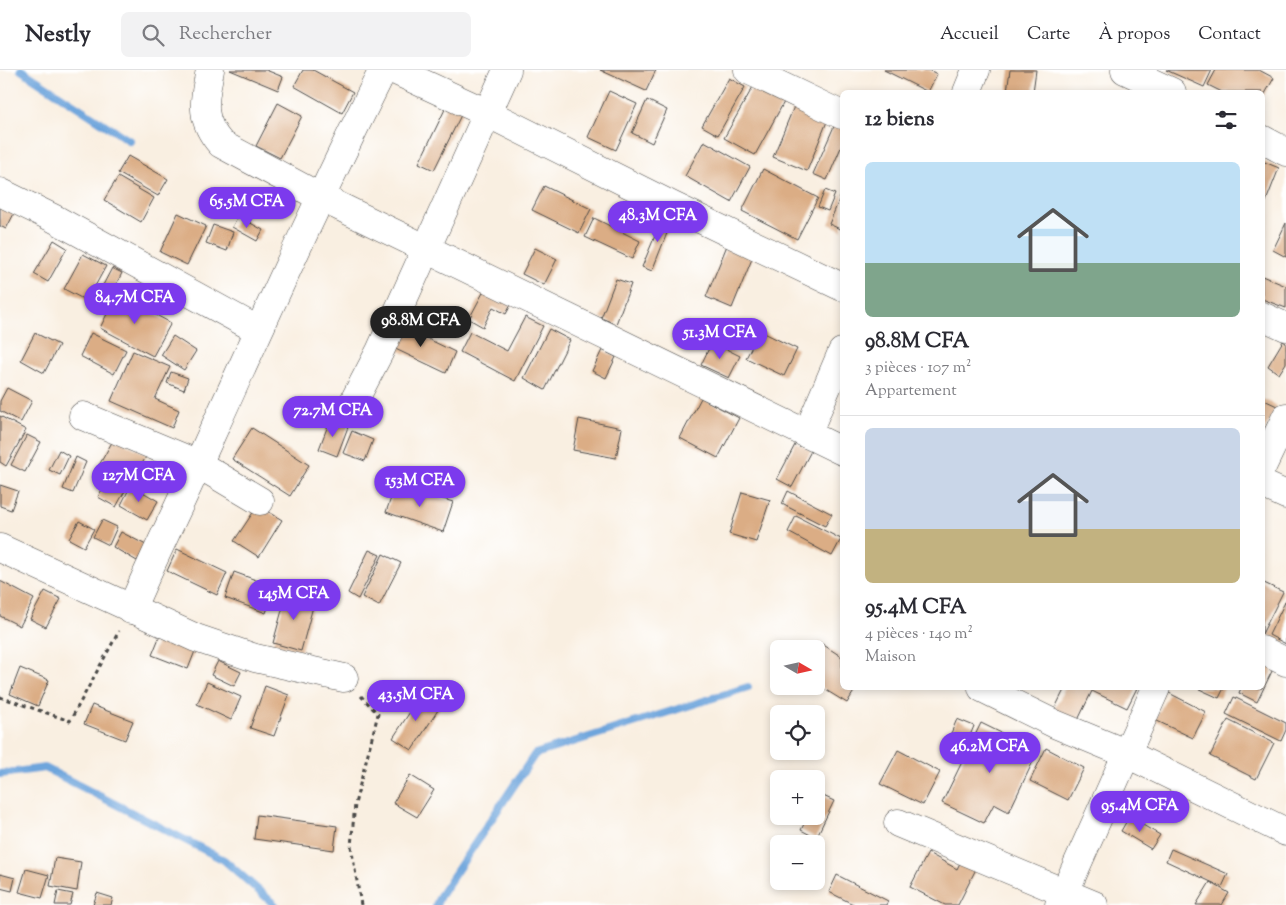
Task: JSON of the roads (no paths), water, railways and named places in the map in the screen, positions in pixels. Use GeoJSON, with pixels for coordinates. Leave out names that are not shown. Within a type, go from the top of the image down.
{"type":"FeatureCollection","features":[{"type":"Feature","properties":{"kind":"street"},"geometry":{"type":"LineString","coordinates":[[210,70],[204,102],[211,133],[221,144],[320,197],[840,450]]}},
{"type":"Feature","properties":{"kind":"street"},"geometry":{"type":"LineString","coordinates":[[131,610],[160,541],[198,464],[320,197],[383,70]]}},
{"type":"Feature","properties":{"kind":"street"},"geometry":{"type":"LineString","coordinates":[[394,70],[488,113],[671,205],[840,285]]}},
{"type":"Feature","properties":{"kind":"street"},"geometry":{"type":"LineString","coordinates":[[356,399],[380,351],[507,70]]}},
{"type":"Feature","properties":{"kind":"street"},"geometry":{"type":"LineString","coordinates":[[748,70],[840,113]]}},
{"type":"Feature","properties":{"kind":"street"},"geometry":{"type":"LineString","coordinates":[[968,90],[976,70]]}},
{"type":"Feature","properties":{"kind":"street"},"geometry":{"type":"LineString","coordinates":[[1125,70],[1168,90]]}},
{"type":"Feature","properties":{"kind":"street"},"geometry":{"type":"LineString","coordinates":[[1265,141],[1286,152]]}},
{"type":"Feature","properties":{"kind":"street"},"geometry":{"type":"LineString","coordinates":[[0,192],[55,219],[258,330]]}},
{"type":"Feature","properties":{"kind":"street"},"geometry":{"type":"LineString","coordinates":[[1265,317],[1286,327]]}},
{"type":"Feature","properties":{"kind":"street"},"geometry":{"type":"LineString","coordinates":[[807,434],[840,356]]}},
{"type":"Feature","properties":{"kind":"street"},"geometry":{"type":"LineString","coordinates":[[83,416],[198,464],[260,501]]}},
{"type":"Feature","properties":{"kind":"street"},"geometry":{"type":"LineString","coordinates":[[1265,461],[1286,417]]}},
{"type":"Feature","properties":{"kind":"street"},"geometry":{"type":"LineString","coordinates":[[1265,485],[1286,495]]}},
{"type":"Feature","properties":{"kind":"street"},"geometry":{"type":"LineString","coordinates":[[0,548],[131,610],[196,638],[255,658],[344,678]]}},
{"type":"Feature","properties":{"kind":"street"},"geometry":{"type":"LineString","coordinates":[[1265,652],[1286,662]]}},
{"type":"Feature","properties":{"kind":"street"},"geometry":{"type":"LineString","coordinates":[[986,690],[1055,724],[1125,753],[1286,832]]}},
{"type":"Feature","properties":{"kind":"street"},"geometry":{"type":"LineString","coordinates":[[1062,898],[1125,753],[1155,690]]}},
{"type":"Feature","properties":{"kind":"street"},"geometry":{"type":"LineString","coordinates":[[898,823],[1062,898],[1094,905]]}},
{"type":"Feature","properties":{"kind":"waterway"},"geometry":{"type":"LineString","coordinates":[[21,70],[130,141]]}},
{"type":"Feature","properties":{"kind":"waterway"},"geometry":{"type":"LineString","coordinates":[[436,905],[440,896],[535,754],[748,687]]}},
{"type":"Feature","properties":{"kind":"waterway"},"geometry":{"type":"LineString","coordinates":[[0,774],[45,768],[224,860],[275,905]]}}]}
